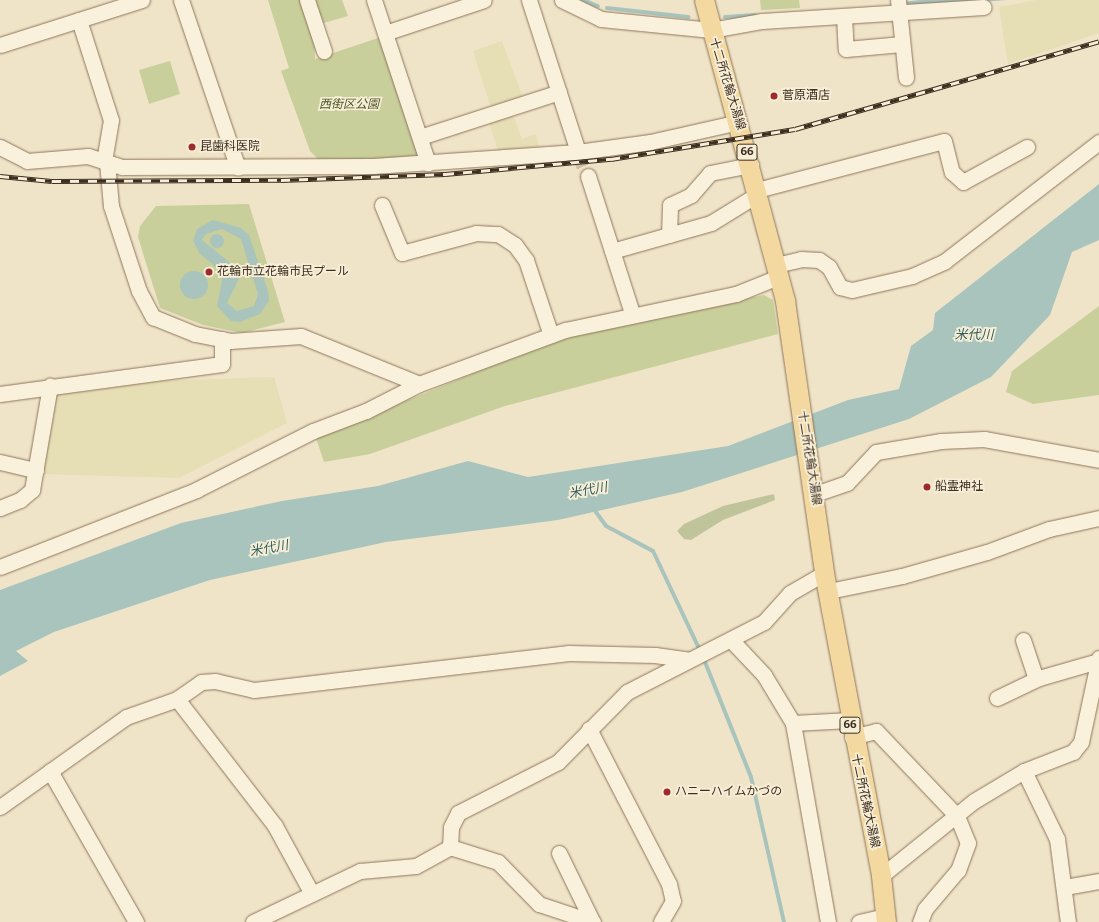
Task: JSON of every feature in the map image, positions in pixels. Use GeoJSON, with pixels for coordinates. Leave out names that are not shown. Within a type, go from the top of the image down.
{"type":"FeatureCollection","features":[{"type":"Feature","properties":{"kind":"main road","name":"十二所花輪大湯線"},"geometry":{"type":"LineString","coordinates":[[704,0],[711,30],[751,165],[785,301],[816,494],[826,582],[851,728],[881,876],[886,919]]}},
{"type":"Feature","properties":{"kind":"street"},"geometry":{"type":"LineString","coordinates":[[0,45],[142,0]]}},
{"type":"Feature","properties":{"kind":"street"},"geometry":{"type":"LineString","coordinates":[[181,0],[238,168]]}},
{"type":"Feature","properties":{"kind":"street"},"geometry":{"type":"LineString","coordinates":[[307,0],[324,51]]}},
{"type":"Feature","properties":{"kind":"street"},"geometry":{"type":"LineString","coordinates":[[374,0],[428,163]]}},
{"type":"Feature","properties":{"kind":"street"},"geometry":{"type":"LineString","coordinates":[[385,33],[484,0]]}},
{"type":"Feature","properties":{"kind":"street"},"geometry":{"type":"LineString","coordinates":[[529,0],[578,152]]}},
{"type":"Feature","properties":{"kind":"street"},"geometry":{"type":"LineString","coordinates":[[562,0],[601,18],[711,30],[762,21],[844,16],[898,6],[984,7]]}},
{"type":"Feature","properties":{"kind":"street"},"geometry":{"type":"LineString","coordinates":[[898,6],[906,78]]}},
{"type":"Feature","properties":{"kind":"street"},"geometry":{"type":"LineString","coordinates":[[844,16],[846,49],[902,44]]}},
{"type":"Feature","properties":{"kind":"street"},"geometry":{"type":"LineString","coordinates":[[79,20],[111,120],[106,162],[112,206],[139,291],[153,316],[195,334],[222,339],[301,336],[419,384]]}},
{"type":"Feature","properties":{"kind":"street"},"geometry":{"type":"LineString","coordinates":[[420,137],[559,92]]}},
{"type":"Feature","properties":{"kind":"street"},"geometry":{"type":"LineString","coordinates":[[0,148],[27,161],[88,156],[122,167],[238,168],[428,163],[578,152],[650,142],[739,122]]}},
{"type":"Feature","properties":{"kind":"street"},"geometry":{"type":"LineString","coordinates":[[612,251],[711,223],[757,192],[944,141],[952,172],[963,182],[1027,147]]}},
{"type":"Feature","properties":{"kind":"street"},"geometry":{"type":"LineString","coordinates":[[0,567],[196,490],[312,432],[366,411],[419,384],[551,335],[632,313],[736,294],[801,259],[819,260],[829,267],[840,287],[852,290],[912,276],[945,261],[1099,142]]}},
{"type":"Feature","properties":{"kind":"street"},"geometry":{"type":"LineString","coordinates":[[668,235],[670,205],[691,195],[710,173],[751,165]]}},
{"type":"Feature","properties":{"kind":"street"},"geometry":{"type":"LineString","coordinates":[[588,176],[632,313]]}},
{"type":"Feature","properties":{"kind":"street"},"geometry":{"type":"LineString","coordinates":[[382,204],[402,253],[476,233],[498,234],[515,245],[526,260],[551,335]]}},
{"type":"Feature","properties":{"kind":"street"},"geometry":{"type":"LineString","coordinates":[[0,394],[50,386],[222,364],[222,339]]}},
{"type":"Feature","properties":{"kind":"street"},"geometry":{"type":"LineString","coordinates":[[0,508],[20,500],[32,490],[50,386]]}},
{"type":"Feature","properties":{"kind":"street"},"geometry":{"type":"LineString","coordinates":[[816,494],[847,483],[876,452],[941,441],[984,439],[1099,460]]}},
{"type":"Feature","properties":{"kind":"street"},"geometry":{"type":"LineString","coordinates":[[0,462],[36,470]]}},
{"type":"Feature","properties":{"kind":"street"},"geometry":{"type":"LineString","coordinates":[[450,847],[451,827],[458,813],[558,762],[627,692],[713,648],[732,641],[764,622],[790,593],[826,582],[902,576],[987,552],[1049,529],[1099,518]]}},
{"type":"Feature","properties":{"kind":"street"},"geometry":{"type":"LineString","coordinates":[[1023,640],[1036,679]]}},
{"type":"Feature","properties":{"kind":"street"},"geometry":{"type":"LineString","coordinates":[[732,641],[764,675],[793,722],[828,922]]}},
{"type":"Feature","properties":{"kind":"street"},"geometry":{"type":"LineString","coordinates":[[0,807],[126,717],[177,699],[201,682],[254,690],[569,653],[655,655],[689,660]]}},
{"type":"Feature","properties":{"kind":"street"},"geometry":{"type":"LineString","coordinates":[[881,876],[974,801],[1024,771],[1073,752],[1081,742],[1099,659],[1036,679],[996,698]]}},
{"type":"Feature","properties":{"kind":"street"},"geometry":{"type":"LineString","coordinates":[[177,699],[275,826],[312,894]]}},
{"type":"Feature","properties":{"kind":"street"},"geometry":{"type":"LineString","coordinates":[[793,722],[876,731],[957,816],[968,843],[958,870],[925,909],[920,922]]}},
{"type":"Feature","properties":{"kind":"street"},"geometry":{"type":"LineString","coordinates":[[589,729],[669,884],[673,900],[661,922]]}},
{"type":"Feature","properties":{"kind":"street"},"geometry":{"type":"LineString","coordinates":[[50,771],[136,922]]}},
{"type":"Feature","properties":{"kind":"street"},"geometry":{"type":"LineString","coordinates":[[1024,771],[1057,840],[1065,887],[1068,922]]}},
{"type":"Feature","properties":{"kind":"street"},"geometry":{"type":"LineString","coordinates":[[253,922],[360,871],[428,862],[450,847]]}},
{"type":"Feature","properties":{"kind":"street"},"geometry":{"type":"LineString","coordinates":[[450,847],[498,862],[539,904],[564,918],[593,922]]}},
{"type":"Feature","properties":{"kind":"street"},"geometry":{"type":"LineString","coordinates":[[559,853],[593,922]]}},
{"type":"Feature","properties":{"kind":"street"},"geometry":{"type":"LineString","coordinates":[[1065,887],[1099,882]]}},
{"type":"Feature","properties":{"kind":"street"},"geometry":{"type":"LineString","coordinates":[[859,922],[886,919]]}},
{"type":"Feature","properties":{"kind":"shaded area"},"geometry":{"type":"Polygon","coordinates":[[[1036,0],[1099,0],[1099,33],[1008,64],[999,7],[1036,0]]]}},
{"type":"Feature","properties":{"kind":"shaded area"},"geometry":{"type":"Polygon","coordinates":[[[502,41],[524,100],[492,111],[473,51],[502,41]]]}},
{"type":"Feature","properties":{"kind":"shaded area"},"geometry":{"type":"Polygon","coordinates":[[[512,112],[522,139],[536,134],[540,150],[499,154],[488,119],[512,112]]]}},
{"type":"Feature","properties":{"kind":"shaded area"},"geometry":{"type":"Polygon","coordinates":[[[274,377],[287,423],[179,478],[42,474],[53,391],[156,381],[274,377]]]}},
{"type":"Feature","properties":{"kind":"green space","name":"西街区公園"},"geometry":{"type":"Polygon","coordinates":[[[268,0],[301,0],[314,39],[315,59],[381,37],[424,158],[320,161],[310,151],[281,71],[289,68],[268,0]]]}},
{"type":"Feature","properties":{"kind":"green space"},"geometry":{"type":"Polygon","coordinates":[[[312,0],[342,0],[348,16],[320,24],[312,0]]]}},
{"type":"Feature","properties":{"kind":"green space"},"geometry":{"type":"Polygon","coordinates":[[[760,0],[799,0],[800,8],[761,10],[760,0]]]}},
{"type":"Feature","properties":{"kind":"green space"},"geometry":{"type":"Polygon","coordinates":[[[170,61],[180,94],[149,104],[139,70],[170,61]]]}},
{"type":"Feature","properties":{"kind":"green space","name":"花輪市立花輪市民プール"},"geometry":{"type":"Polygon","coordinates":[[[249,204],[285,322],[242,333],[203,325],[160,308],[138,237],[140,226],[156,206],[249,204]]]}},
{"type":"Feature","properties":{"kind":"green space"},"geometry":{"type":"Polygon","coordinates":[[[764,295],[773,300],[778,334],[505,406],[370,454],[324,462],[316,438],[525,352],[590,331],[764,295]]]}},
{"type":"Feature","properties":{"kind":"green space"},"geometry":{"type":"Polygon","coordinates":[[[1099,306],[1099,395],[1033,404],[1006,392],[1012,371],[1099,306]]]}},
{"type":"Feature","properties":{"kind":"green space"},"geometry":{"type":"Polygon","coordinates":[[[774,494],[775,500],[723,520],[691,540],[684,539],[677,531],[684,524],[723,506],[774,494]]]}},
{"type":"Feature","properties":{"kind":"water"},"geometry":{"type":"Polygon","coordinates":[[[919,0],[1007,0],[902,8],[902,2],[919,0]]]}},
{"type":"Feature","properties":{"kind":"water","name":"米代川"},"geometry":{"type":"Polygon","coordinates":[[[1099,184],[1099,240],[1072,252],[1050,315],[991,377],[909,419],[682,492],[558,520],[386,542],[210,580],[54,632],[16,651],[28,661],[0,676],[0,590],[181,523],[282,501],[378,486],[468,461],[528,477],[728,446],[848,400],[899,389],[911,346],[933,330],[935,313],[1099,184]]]}},
{"type":"Feature","properties":{"kind":"water"},"geometry":{"type":"Polygon","coordinates":[[[213,220],[241,228],[249,235],[268,291],[269,301],[260,314],[240,322],[231,321],[217,306],[222,281],[220,270],[200,254],[193,241],[197,229],[213,220]],[[222,229],[206,234],[202,240],[239,270],[239,279],[227,303],[237,311],[254,306],[258,294],[241,239],[222,229]]]}},
{"type":"Feature","properties":{"kind":"water"},"geometry":{"type":"Polygon","coordinates":[[[217,234],[222,236],[224,241],[222,246],[217,248],[212,246],[210,241],[212,236],[217,234]]]}},
{"type":"Feature","properties":{"kind":"water"},"geometry":{"type":"Polygon","coordinates":[[[194,271],[204,275],[208,285],[204,295],[194,299],[184,295],[180,285],[184,275],[194,271]]]}},
{"type":"Feature","properties":{"kind":"waterway"},"geometry":{"type":"LineString","coordinates":[[583,0],[598,6]]}},
{"type":"Feature","properties":{"kind":"waterway"},"geometry":{"type":"LineString","coordinates":[[607,8],[689,17]]}},
{"type":"Feature","properties":{"kind":"waterway"},"geometry":{"type":"LineString","coordinates":[[725,17],[755,15]]}},
{"type":"Feature","properties":{"kind":"waterway"},"geometry":{"type":"LineString","coordinates":[[593,508],[606,526],[653,551],[703,657],[751,777],[784,922]]}},
{"type":"Feature","properties":{"kind":"tunnel"},"geometry":{"type":"LineString","coordinates":[[578,152],[588,176]]}},
{"type":"Feature","properties":{"kind":"railway"},"geometry":{"type":"LineString","coordinates":[[0,176],[52,181],[281,180],[445,174],[611,159],[795,129],[1099,41]]}},
{"type":"Feature","properties":{"kind":"place","name":"菅原酒店"},"geometry":{"type":"Point","coordinates":[774,96]}},
{"type":"Feature","properties":{"kind":"place","name":"昆歯科医院"},"geometry":{"type":"Point","coordinates":[192,147]}},
{"type":"Feature","properties":{"kind":"place","name":"花輪市立花輪市民プール"},"geometry":{"type":"Point","coordinates":[209,272]}},
{"type":"Feature","properties":{"kind":"place","name":"船霊神社"},"geometry":{"type":"Point","coordinates":[927,487]}},
{"type":"Feature","properties":{"kind":"place","name":"ハニーハイムかづの"},"geometry":{"type":"Point","coordinates":[667,792]}}]}
